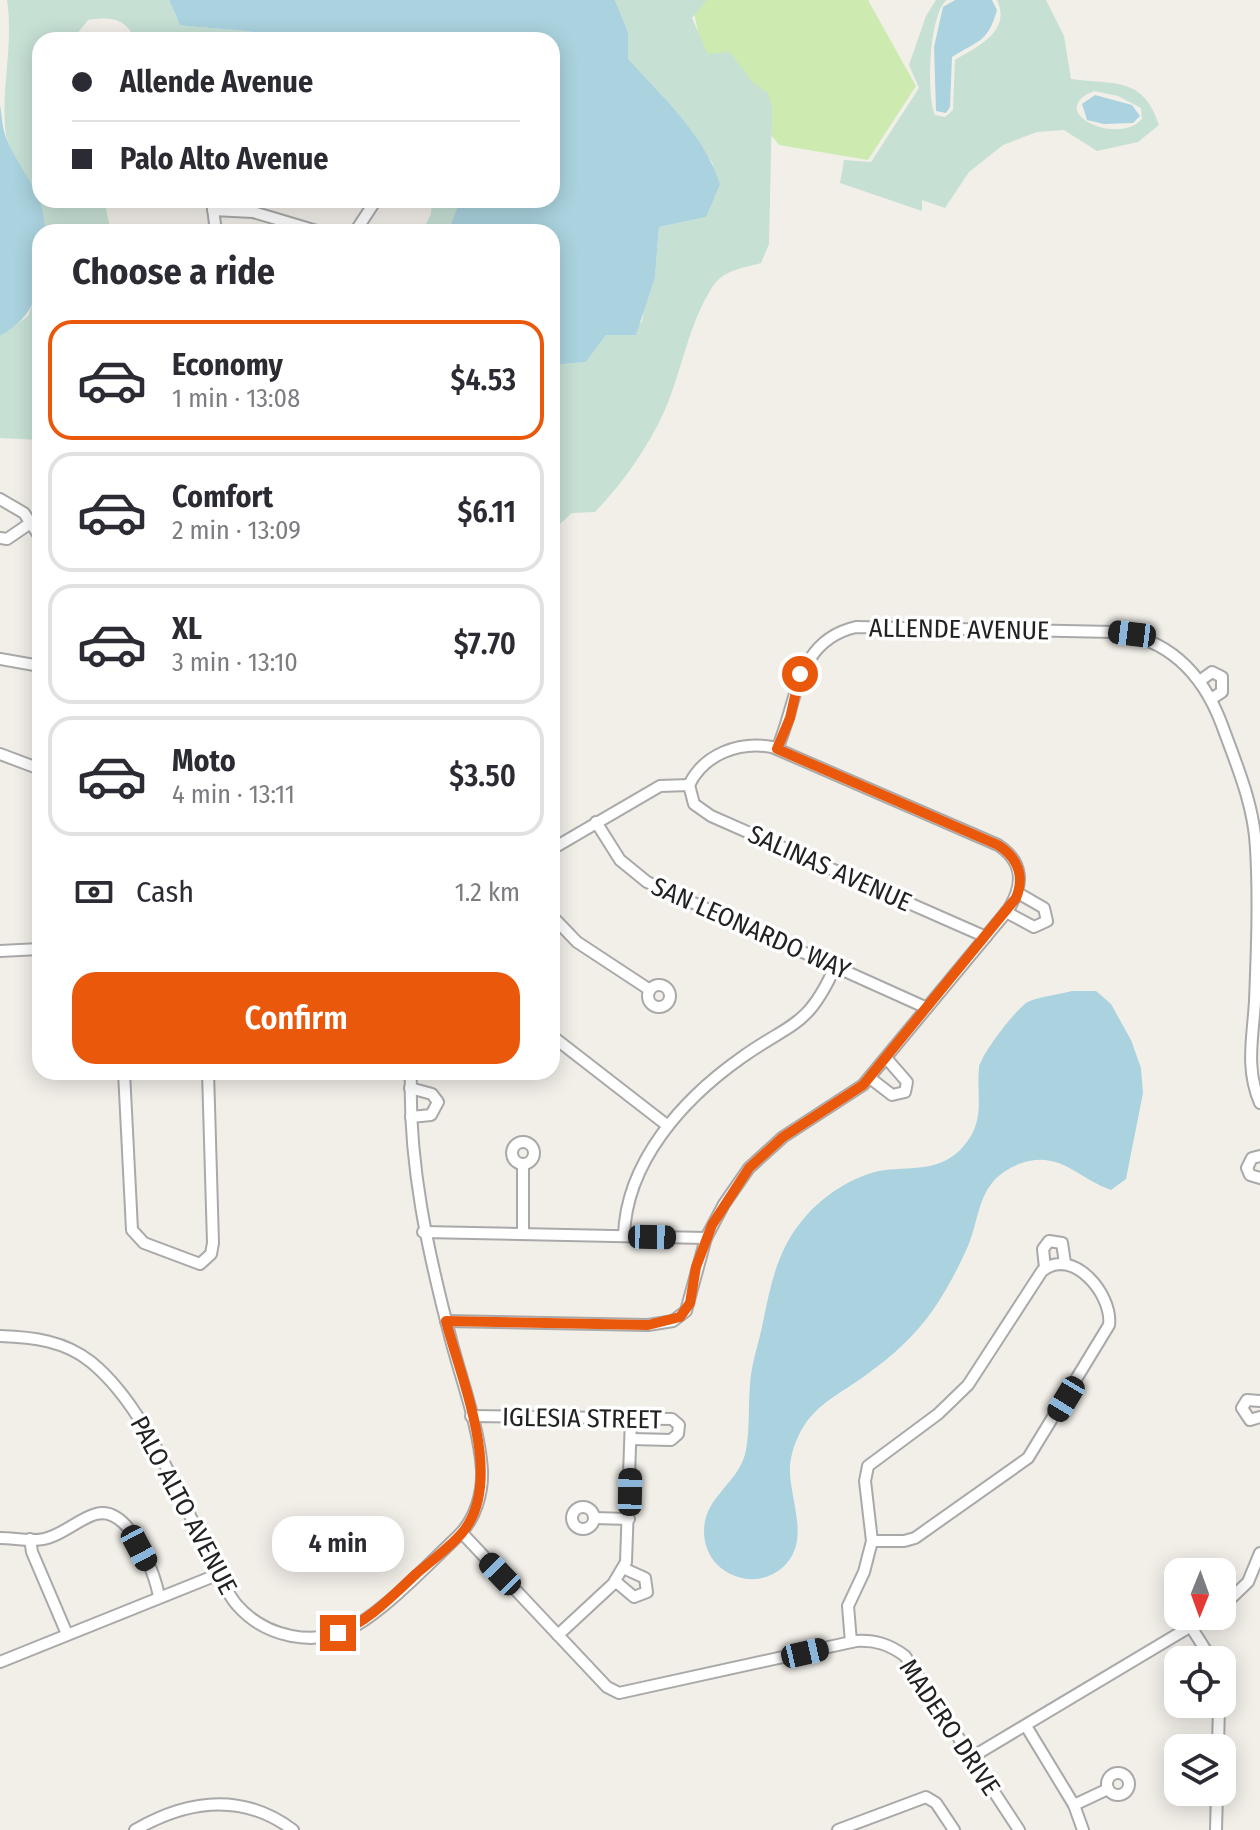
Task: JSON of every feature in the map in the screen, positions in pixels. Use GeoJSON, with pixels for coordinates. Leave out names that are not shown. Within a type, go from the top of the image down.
{"type":"FeatureCollection","features":[{"type":"Feature","properties":{"kind":"street"},"geometry":{"type":"LineString","coordinates":[[230,208],[293,224]]}},
{"type":"Feature","properties":{"kind":"street"},"geometry":{"type":"LineString","coordinates":[[0,538],[7,539],[32,522],[1,503]]}},
{"type":"Feature","properties":{"kind":"street","name":"ALLENDE AVENUE"},"geometry":{"type":"LineString","coordinates":[[777,749],[790,718],[805,663],[825,641],[856,627],[1132,634],[1170,652],[1201,680],[1211,699],[1245,787],[1254,826],[1256,966],[1249,1067],[1260,1103]]}},
{"type":"Feature","properties":{"kind":"street"},"geometry":{"type":"LineString","coordinates":[[0,659],[32,665]]}},
{"type":"Feature","properties":{"kind":"street","name":"ALLENDE AVENUE"},"geometry":{"type":"LineString","coordinates":[[1201,680],[1212,672],[1222,677],[1224,687],[1211,699]]}},
{"type":"Feature","properties":{"kind":"street"},"geometry":{"type":"LineString","coordinates":[[446,1321],[648,1325],[673,1321],[690,1303],[706,1238],[724,1204],[749,1168],[783,1137],[838,1104],[870,1078],[1006,912],[1018,893],[1021,879],[1016,861],[998,845],[777,749],[753,745],[726,751],[694,775],[689,785],[660,786],[560,844]]}},
{"type":"Feature","properties":{"kind":"street"},"geometry":{"type":"LineString","coordinates":[[0,754],[32,766]]}},
{"type":"Feature","properties":{"kind":"street","name":"SALINAS AVENUE"},"geometry":{"type":"LineString","coordinates":[[689,785],[694,804],[711,816],[986,937]]}},
{"type":"Feature","properties":{"kind":"street","name":"SAN LEONARDO WAY"},"geometry":{"type":"LineString","coordinates":[[596,822],[620,860],[647,882],[927,1008]]}},
{"type":"Feature","properties":{"kind":"street"},"geometry":{"type":"LineString","coordinates":[[1006,912],[1034,927],[1047,921],[1044,908],[1018,893]]}},
{"type":"Feature","properties":{"kind":"street"},"geometry":{"type":"LineString","coordinates":[[560,924],[577,942],[650,990]]}},
{"type":"Feature","properties":{"kind":"street"},"geometry":{"type":"LineString","coordinates":[[0,951],[32,949]]}},
{"type":"Feature","properties":{"kind":"street"},"geometry":{"type":"LineString","coordinates":[[624,1236],[632,1188],[668,1126],[717,1076],[752,1050],[794,1027],[809,1012],[835,967]]}},
{"type":"Feature","properties":{"kind":"street"},"geometry":{"type":"LineString","coordinates":[[560,1042],[668,1126]]}},
{"type":"Feature","properties":{"kind":"street"},"geometry":{"type":"LineString","coordinates":[[870,1078],[892,1095],[905,1092],[907,1082],[887,1059]]}},
{"type":"Feature","properties":{"kind":"street"},"geometry":{"type":"LineString","coordinates":[[124,1080],[129,1221],[138,1238],[200,1264],[211,1254],[208,1080]]}},
{"type":"Feature","properties":{"kind":"street","name":"PALO ALTO AVENUE"},"geometry":{"type":"LineString","coordinates":[[0,1336],[40,1339],[71,1350],[91,1362],[120,1391],[144,1429],[231,1597],[259,1624],[289,1635],[321,1637],[353,1627],[462,1533],[482,1488],[480,1454],[423,1232],[411,1117],[410,1080]]}},
{"type":"Feature","properties":{"kind":"street"},"geometry":{"type":"LineString","coordinates":[[410,1088],[432,1094],[438,1102],[431,1115],[411,1117]]}},
{"type":"Feature","properties":{"kind":"street"},"geometry":{"type":"LineString","coordinates":[[1260,1156],[1252,1158],[1247,1168],[1250,1175],[1260,1178]]}},
{"type":"Feature","properties":{"kind":"street"},"geometry":{"type":"LineString","coordinates":[[523,1164],[523,1234]]}},
{"type":"Feature","properties":{"kind":"street"},"geometry":{"type":"LineString","coordinates":[[423,1232],[706,1238]]}},
{"type":"Feature","properties":{"kind":"street"},"geometry":{"type":"LineString","coordinates":[[851,1642],[847,1608],[864,1572],[872,1541],[865,1481],[870,1463],[934,1417],[968,1385],[1055,1265],[1064,1246],[1053,1240],[1043,1249],[1055,1265],[1076,1267],[1104,1299],[1110,1322],[1033,1453],[915,1538],[872,1541]]}},
{"type":"Feature","properties":{"kind":"street"},"geometry":{"type":"LineString","coordinates":[[1260,1401],[1247,1400],[1242,1408],[1246,1417],[1260,1419]]}},
{"type":"Feature","properties":{"kind":"street","name":"IGLESIA STREET"},"geometry":{"type":"LineString","coordinates":[[471,1416],[672,1419],[680,1430],[671,1440],[631,1439]]}},
{"type":"Feature","properties":{"kind":"street"},"geometry":{"type":"LineString","coordinates":[[558,1635],[615,1581],[623,1568],[628,1551],[631,1418]]}},
{"type":"Feature","properties":{"kind":"street"},"geometry":{"type":"LineString","coordinates":[[0,1538],[46,1538],[95,1514],[118,1518],[129,1528],[149,1567],[159,1597]]}},
{"type":"Feature","properties":{"kind":"street"},"geometry":{"type":"LineString","coordinates":[[594,1518],[629,1519]]}},
{"type":"Feature","properties":{"kind":"street","name":"MADERO DRIVE"},"geometry":{"type":"LineString","coordinates":[[462,1533],[607,1687],[626,1694],[851,1642],[880,1642],[905,1656],[1019,1830]]}},
{"type":"Feature","properties":{"kind":"street"},"geometry":{"type":"LineString","coordinates":[[30,1539],[32,1552],[67,1634]]}},
{"type":"Feature","properties":{"kind":"street"},"geometry":{"type":"LineString","coordinates":[[1236,1594],[1248,1582],[1260,1553]]}},
{"type":"Feature","properties":{"kind":"street"},"geometry":{"type":"LineString","coordinates":[[615,1581],[634,1597],[647,1592],[645,1578],[623,1568]]}},
{"type":"Feature","properties":{"kind":"street"},"geometry":{"type":"LineString","coordinates":[[0,1662],[159,1597],[184,1591],[219,1574]]}},
{"type":"Feature","properties":{"kind":"street"},"geometry":{"type":"LineString","coordinates":[[972,1757],[1186,1630]]}},
{"type":"Feature","properties":{"kind":"street"},"geometry":{"type":"LineString","coordinates":[[1026,1726],[1074,1805],[1083,1830]]}},
{"type":"Feature","properties":{"kind":"street"},"geometry":{"type":"LineString","coordinates":[[1074,1805],[1108,1789]]}},
{"type":"Feature","properties":{"kind":"street"},"geometry":{"type":"LineString","coordinates":[[838,1830],[926,1797],[936,1803],[954,1830]]}},
{"type":"Feature","properties":{"kind":"street"},"geometry":{"type":"LineString","coordinates":[[135,1830],[174,1810],[209,1803],[246,1807],[279,1820],[293,1830]]}},
{"type":"Feature","properties":{"kind":"street"},"geometry":{"type":"LineString","coordinates":[[1216,1830],[1217,1806]]}},
{"type":"Feature","properties":{"kind":"green space"},"geometry":{"type":"Polygon","coordinates":[[[7,0],[169,0],[180,25],[254,32],[131,32],[116,20],[103,19],[88,20],[78,32],[32,32],[32,186],[6,135],[7,0]]]}},
{"type":"Feature","properties":{"kind":"green space"},"geometry":{"type":"Polygon","coordinates":[[[615,0],[707,0],[692,18],[708,54],[730,52],[752,82],[768,93],[772,107],[769,244],[761,263],[728,273],[713,286],[697,316],[664,412],[625,477],[595,512],[572,513],[560,524],[560,364],[586,362],[606,335],[642,322],[645,300],[655,277],[659,227],[706,217],[713,164],[680,117],[627,59],[628,32],[615,0]]]}},
{"type":"Feature","properties":{"kind":"green space"},"geometry":{"type":"Polygon","coordinates":[[[691,0],[868,0],[916,86],[868,160],[779,145],[702,49],[691,0]]]}},
{"type":"Feature","properties":{"kind":"green space"},"geometry":{"type":"Polygon","coordinates":[[[936,0],[947,0],[936,20],[931,55],[935,115],[945,117],[953,110],[955,60],[981,44],[996,30],[1000,21],[997,0],[1046,0],[1064,36],[1071,79],[1114,83],[1136,90],[1145,98],[1159,125],[1138,142],[1097,151],[1064,130],[1037,132],[1003,145],[969,172],[945,208],[922,200],[922,211],[840,183],[844,160],[871,162],[919,88],[909,65],[926,16],[936,0]],[[1094,91],[1081,99],[1077,108],[1080,116],[1102,128],[1116,129],[1130,127],[1142,119],[1141,108],[1118,96],[1094,91]]]}},
{"type":"Feature","properties":{"kind":"green space"},"geometry":{"type":"Polygon","coordinates":[[[41,208],[106,208],[109,224],[44,224],[41,208]]]}},
{"type":"Feature","properties":{"kind":"green space"},"geometry":{"type":"Polygon","coordinates":[[[431,208],[457,208],[451,224],[426,224],[431,208]]]}},
{"type":"Feature","properties":{"kind":"green space"},"geometry":{"type":"Polygon","coordinates":[[[32,305],[32,440],[0,438],[0,336],[28,316],[32,305]]]}},
{"type":"Feature","properties":{"kind":"water"},"geometry":{"type":"Polygon","coordinates":[[[169,0],[615,0],[628,32],[628,59],[693,132],[720,184],[706,217],[659,227],[655,277],[636,335],[606,335],[586,362],[560,364],[560,224],[451,224],[457,208],[560,208],[560,32],[254,32],[180,25],[169,0]]]}},
{"type":"Feature","properties":{"kind":"water"},"geometry":{"type":"Polygon","coordinates":[[[955,0],[992,0],[997,10],[986,34],[952,57],[950,107],[946,113],[936,111],[934,47],[943,7],[955,0]]]}},
{"type":"Feature","properties":{"kind":"water"},"geometry":{"type":"Polygon","coordinates":[[[1095,95],[1132,105],[1140,116],[1133,123],[1104,124],[1087,120],[1082,104],[1095,95]]]}},
{"type":"Feature","properties":{"kind":"water"},"geometry":{"type":"Polygon","coordinates":[[[0,105],[11,149],[32,185],[32,208],[42,208],[44,224],[32,224],[32,304],[15,326],[0,336],[0,105]]]}},
{"type":"Feature","properties":{"kind":"water"},"geometry":{"type":"Polygon","coordinates":[[[1072,991],[1096,991],[1111,1004],[1131,1040],[1141,1068],[1143,1093],[1126,1179],[1111,1190],[1057,1162],[1033,1160],[1005,1171],[995,1179],[983,1199],[961,1262],[926,1320],[893,1353],[827,1402],[804,1426],[795,1443],[790,1465],[798,1533],[791,1557],[778,1571],[762,1578],[748,1579],[723,1570],[707,1549],[706,1519],[710,1508],[737,1472],[746,1450],[752,1369],[773,1279],[782,1253],[796,1228],[829,1195],[849,1183],[879,1171],[932,1165],[960,1150],[977,1120],[979,1068],[992,1043],[1025,1004],[1072,991]]]}},
{"type":"Feature","properties":{"kind":"route"},"geometry":{"type":"LineString","coordinates":[[338,1633],[364,1620],[462,1533],[477,1505],[482,1488],[480,1454],[446,1321],[648,1325],[663,1324],[680,1317],[690,1303],[704,1243],[736,1184],[783,1137],[850,1096],[876,1072],[1016,898],[1021,879],[1016,861],[998,845],[777,749],[790,718],[800,674]]}}]}
